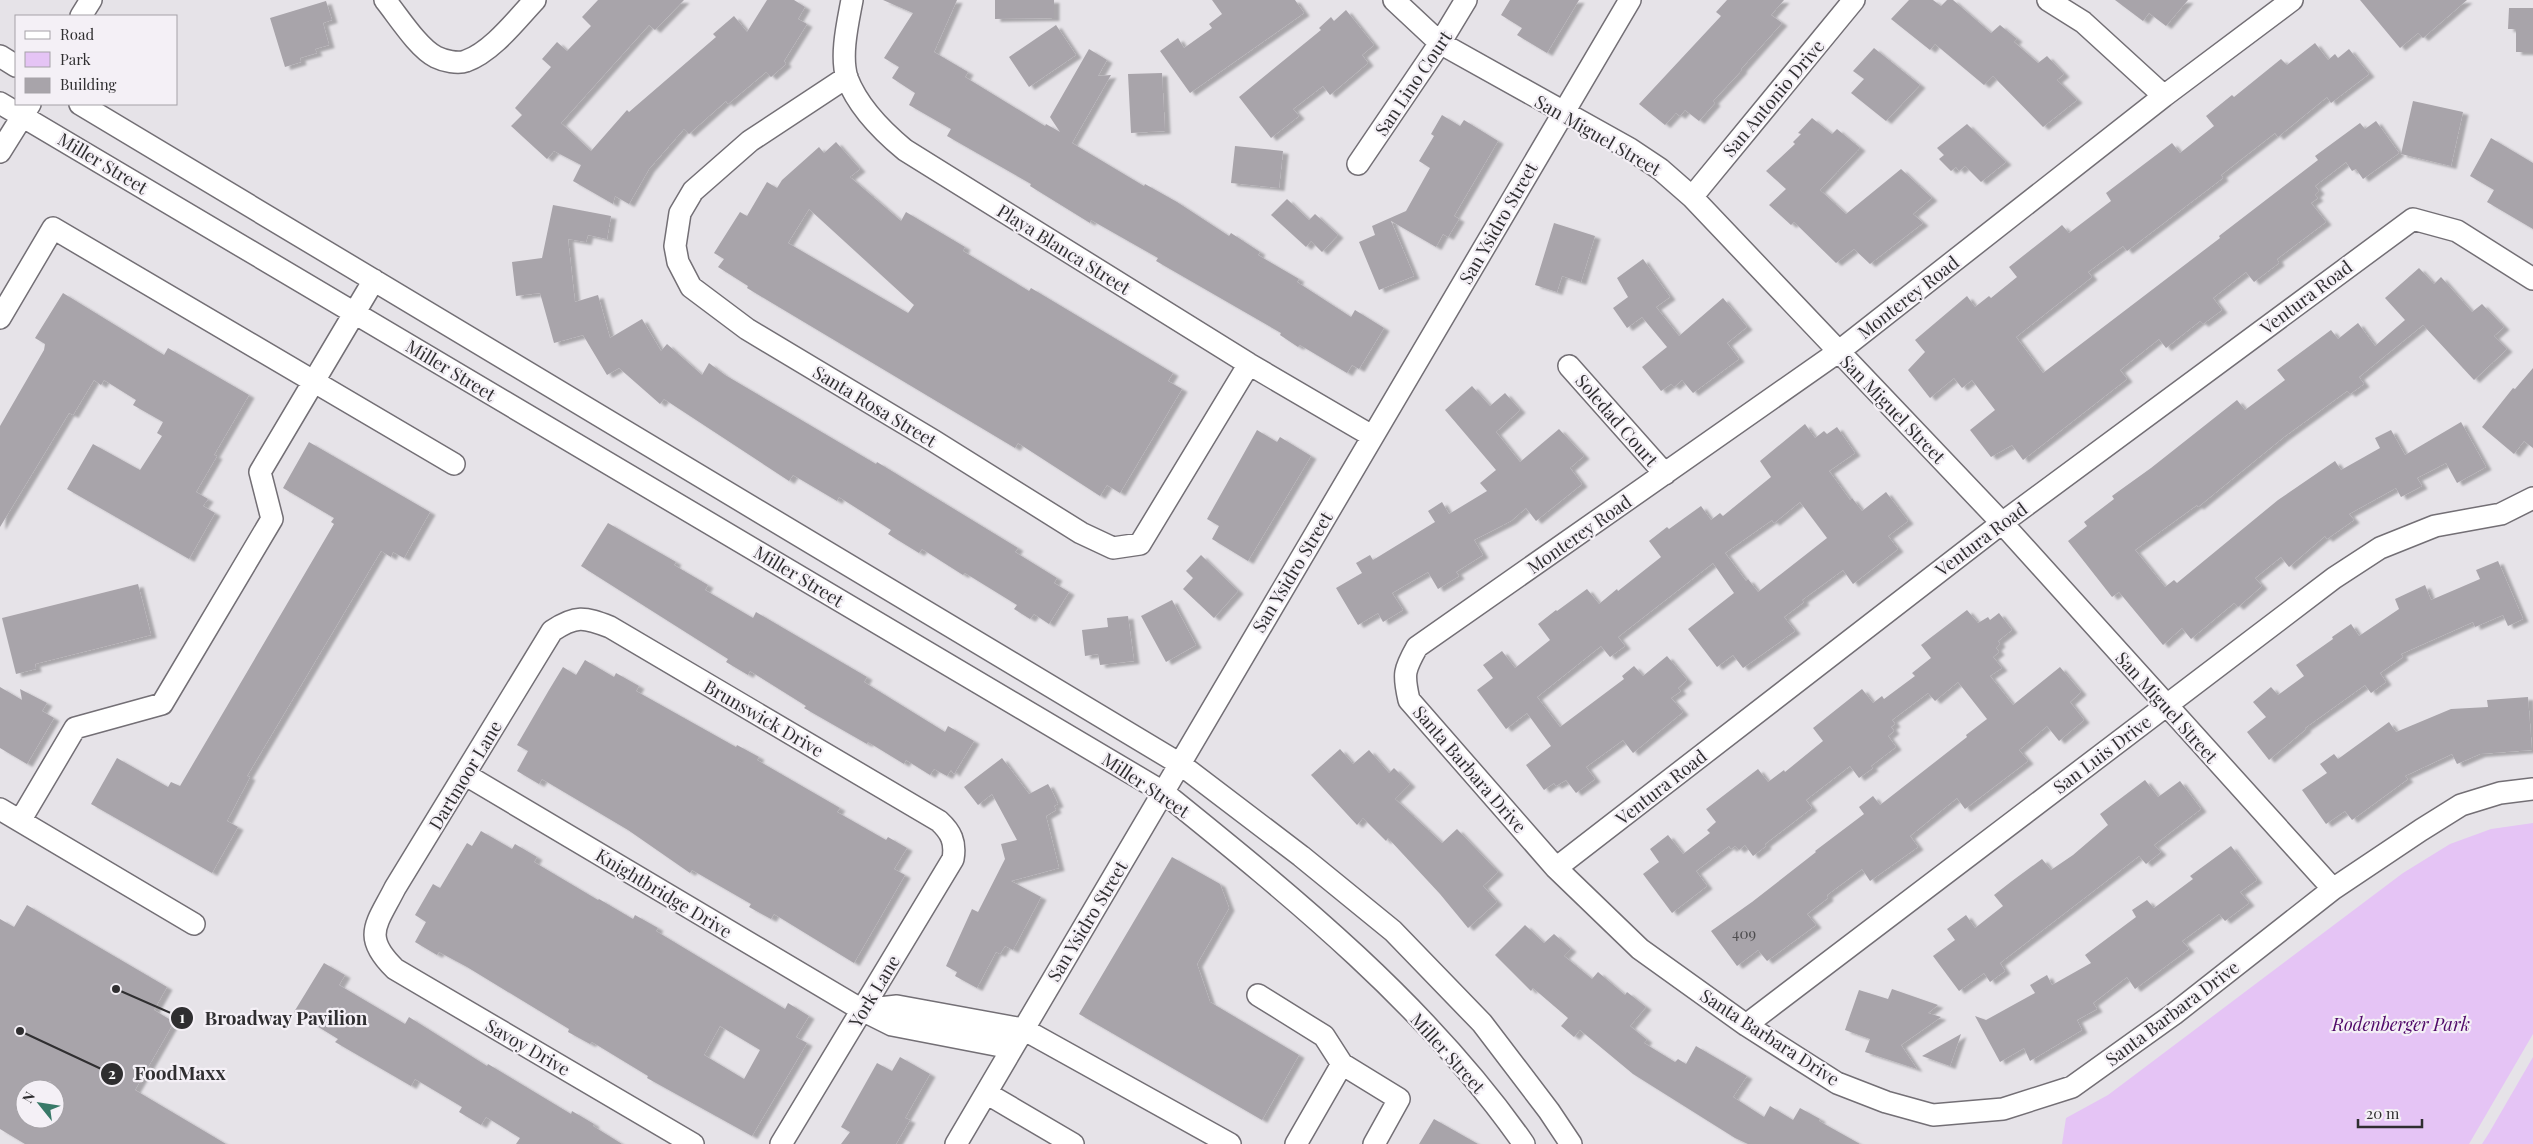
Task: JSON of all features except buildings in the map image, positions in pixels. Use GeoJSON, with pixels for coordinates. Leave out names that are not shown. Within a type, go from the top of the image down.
{"type":"FeatureCollection","features":[{"type":"Feature","properties":{"kind":"street"},"geometry":{"type":"LineString","coordinates":[[82,15],[91,0]]}},
{"type":"Feature","properties":{"kind":"street"},"geometry":{"type":"LineString","coordinates":[[385,0],[418,41],[436,57],[456,63],[466,61],[493,44],[535,0]]}},
{"type":"Feature","properties":{"kind":"street","name":"Playa Blanca Street"},"geometry":{"type":"LineString","coordinates":[[852,0],[845,52],[847,77],[865,110],[884,133],[905,150],[1249,364],[1372,436]]}},
{"type":"Feature","properties":{"kind":"street","name":"San Miguel Street"},"geometry":{"type":"LineString","coordinates":[[1394,0],[1440,43],[1562,114],[1637,154],[1660,169],[1692,197],[2002,522],[2334,889]]}},
{"type":"Feature","properties":{"kind":"street","name":"San Lino Court"},"geometry":{"type":"LineString","coordinates":[[1358,164],[1440,43],[1466,0]]}},
{"type":"Feature","properties":{"kind":"street","name":"San Ysidro Street"},"geometry":{"type":"LineString","coordinates":[[956,1144],[1630,0]]}},
{"type":"Feature","properties":{"kind":"street","name":"San Antonio Drive"},"geometry":{"type":"LineString","coordinates":[[1692,197],[1854,0]]}},
{"type":"Feature","properties":{"kind":"street"},"geometry":{"type":"LineString","coordinates":[[2048,0],[2083,22],[2164,96]]}},
{"type":"Feature","properties":{"kind":"street","name":"Monterey Road"},"geometry":{"type":"LineString","coordinates":[[1404,677],[1405,668],[1417,647],[1838,352],[2164,96],[2292,0]]}},
{"type":"Feature","properties":{"kind":"street"},"geometry":{"type":"LineString","coordinates":[[0,56],[15,65]]}},
{"type":"Feature","properties":{"kind":"street","name":"Santa Rosa Street"},"geometry":{"type":"LineString","coordinates":[[847,77],[750,141],[693,191],[680,213],[675,246],[678,262],[691,288],[747,329],[934,441],[1081,533],[1112,548],[1140,544],[1249,364]]}},
{"type":"Feature","properties":{"kind":"street","name":"Miller Street"},"geometry":{"type":"LineString","coordinates":[[0,103],[26,110],[355,313],[1163,792],[1282,888],[1370,968],[1450,1051],[1524,1144]]}},
{"type":"Feature","properties":{"kind":"street","name":"Miller Street"},"geometry":{"type":"LineString","coordinates":[[82,105],[1180,764],[1302,856],[1392,931],[1482,1023],[1549,1111],[1571,1144]]}},
{"type":"Feature","properties":{"kind":"street"},"geometry":{"type":"LineString","coordinates":[[0,152],[26,110]]}},
{"type":"Feature","properties":{"kind":"street","name":"Ventura Road"},"geometry":{"type":"LineString","coordinates":[[1556,868],[2002,522],[2413,219],[2457,231],[2533,279]]}},
{"type":"Feature","properties":{"kind":"street"},"geometry":{"type":"LineString","coordinates":[[0,318],[53,228],[454,464]]}},
{"type":"Feature","properties":{"kind":"street"},"geometry":{"type":"LineString","coordinates":[[20,821],[75,728],[162,704],[272,519],[260,472],[374,280]]}},
{"type":"Feature","properties":{"kind":"street","name":"Soledad Court"},"geometry":{"type":"LineString","coordinates":[[1569,366],[1665,474]]}},
{"type":"Feature","properties":{"kind":"street","name":"San Luis Drive"},"geometry":{"type":"LineString","coordinates":[[1746,1024],[2334,578],[2380,548],[2435,526],[2502,514],[2533,498]]}},
{"type":"Feature","properties":{"kind":"street","name":"Brunswick Drive"},"geometry":{"type":"LineString","coordinates":[[569,620],[588,618],[610,628],[939,821],[951,835]]}},
{"type":"Feature","properties":{"kind":"street","name":"Dartmoor Lane"},"geometry":{"type":"LineString","coordinates":[[374,940],[378,924],[395,888],[466,775],[552,631],[569,620]]}},
{"type":"Feature","properties":{"kind":"street","name":"Santa Barbara Drive"},"geometry":{"type":"LineString","coordinates":[[1404,677],[1409,700],[1556,868],[1640,949],[1746,1024],[1837,1083],[1886,1102],[1934,1115],[2003,1109],[2072,1086],[2174,1014],[2334,889],[2461,805],[2500,793],[2533,789]]}},
{"type":"Feature","properties":{"kind":"street","name":"Knightbridge Drive"},"geometry":{"type":"LineString","coordinates":[[466,775],[862,1010],[892,1025],[1011,1048]]}},
{"type":"Feature","properties":{"kind":"street"},"geometry":{"type":"LineString","coordinates":[[0,809],[194,924]]}},
{"type":"Feature","properties":{"kind":"street","name":"York Lane"},"geometry":{"type":"LineString","coordinates":[[781,1144],[953,859],[955,846],[951,835]]}},
{"type":"Feature","properties":{"kind":"street","name":"Savoy Drive"},"geometry":{"type":"LineString","coordinates":[[374,940],[380,954],[395,969],[693,1144]]}},
{"type":"Feature","properties":{"kind":"street"},"geometry":{"type":"LineString","coordinates":[[1258,996],[1324,1036],[1342,1064],[1399,1099],[1374,1144]]}},
{"type":"Feature","properties":{"kind":"street"},"geometry":{"type":"LineString","coordinates":[[862,1010],[897,1006],[1023,1029],[1230,1144]]}},
{"type":"Feature","properties":{"kind":"street"},"geometry":{"type":"LineString","coordinates":[[1296,1144],[1342,1064]]}},
{"type":"Feature","properties":{"kind":"street"},"geometry":{"type":"LineString","coordinates":[[986,1093],[1074,1144]]}},
{"type":"Feature","properties":{"kind":"green space","name":"Rodenberger Park"},"geometry":{"type":"Polygon","coordinates":[[[2533,823],[2533,1034],[2469,1144],[2062,1144],[2066,1118],[2108,1095],[2403,873],[2450,844],[2491,829],[2533,823]]]}},
{"type":"Feature","properties":{"kind":"green space"},"geometry":{"type":"Polygon","coordinates":[[[2533,1057],[2533,1144],[2482,1144],[2489,1133],[2533,1057]]]}},
{"type":"Feature","properties":{"kind":"place","name":"Broadway Pavilion"},"geometry":{"type":"Point","coordinates":[116,989]}},
{"type":"Feature","properties":{"kind":"place","name":"FoodMaxx"},"geometry":{"type":"Point","coordinates":[20,1031]}}]}
